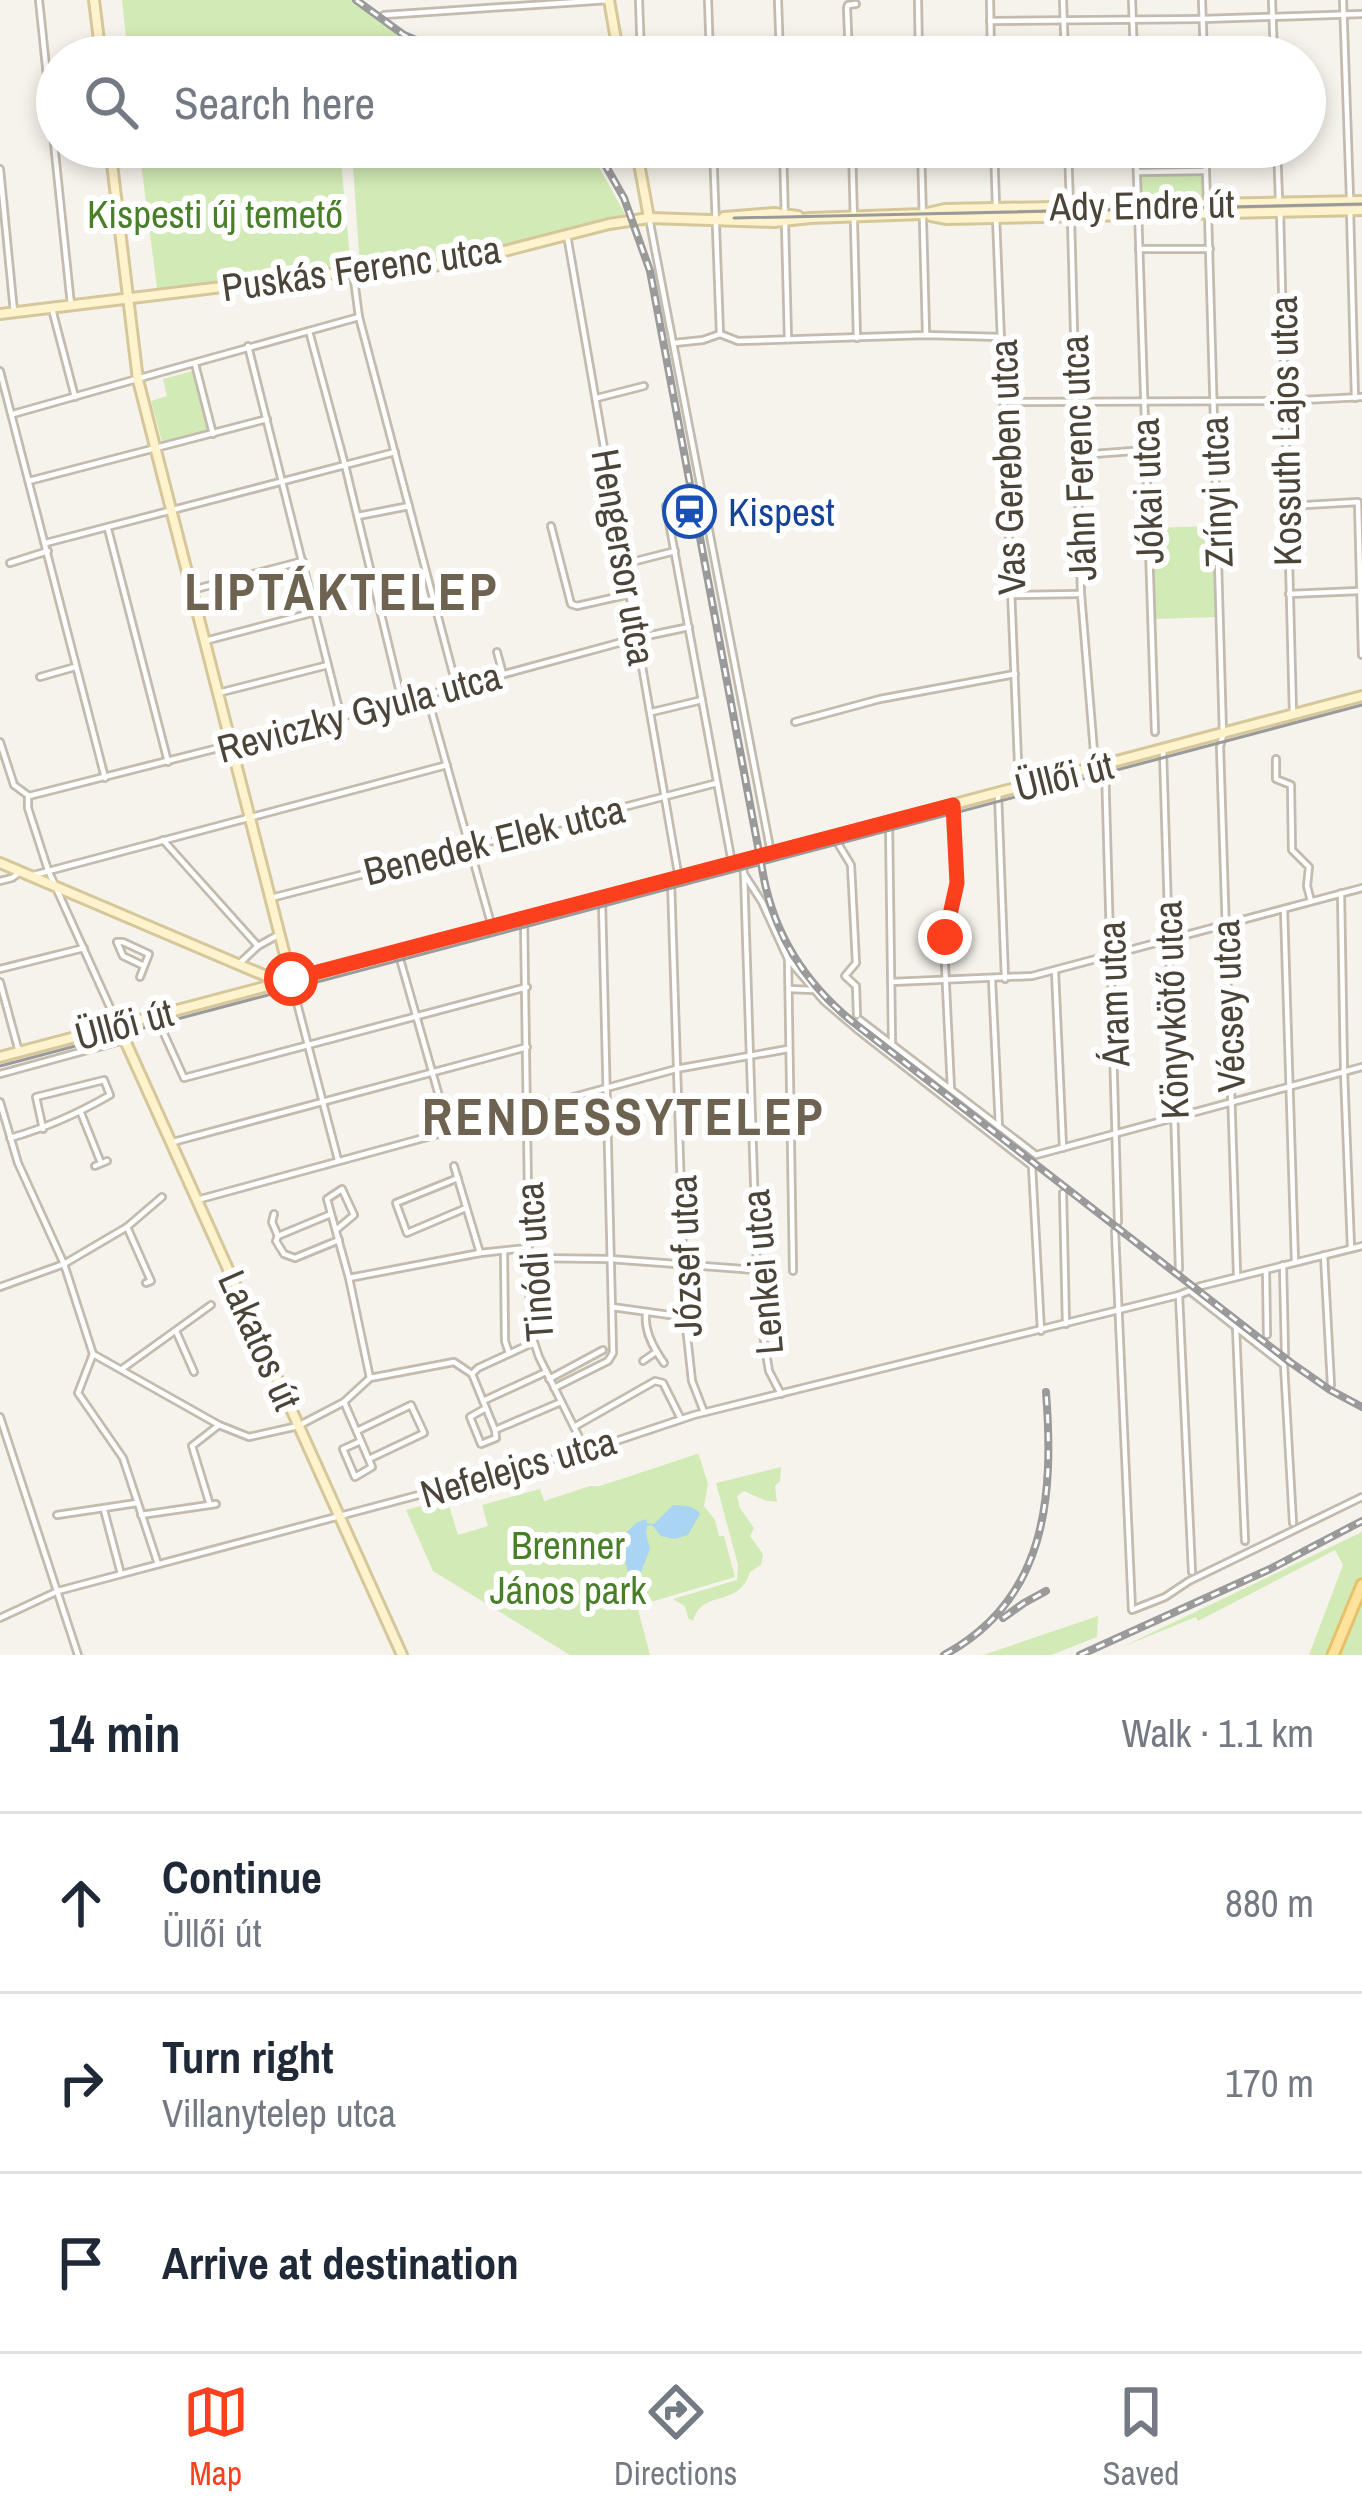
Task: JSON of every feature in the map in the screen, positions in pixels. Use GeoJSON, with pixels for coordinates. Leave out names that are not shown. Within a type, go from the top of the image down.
{"type":"FeatureCollection","features":[{"type":"Feature","properties":{"kind":"main road"},"geometry":{"type":"LineString","coordinates":[[1334,1655],[1362,1585]]}},
{"type":"Feature","properties":{"kind":"street"},"geometry":{"type":"LineString","coordinates":[[39,0],[43,36]]}},
{"type":"Feature","properties":{"kind":"street"},"geometry":{"type":"LineString","coordinates":[[94,0],[98,36]]}},
{"type":"Feature","properties":{"kind":"street"},"geometry":{"type":"LineString","coordinates":[[385,15],[609,0],[615,36]]}},
{"type":"Feature","properties":{"kind":"street"},"geometry":{"type":"LineString","coordinates":[[639,0],[640,36]]}},
{"type":"Feature","properties":{"kind":"street"},"geometry":{"type":"LineString","coordinates":[[708,0],[709,36]]}},
{"type":"Feature","properties":{"kind":"street"},"geometry":{"type":"LineString","coordinates":[[778,0],[779,36]]}},
{"type":"Feature","properties":{"kind":"street"},"geometry":{"type":"LineString","coordinates":[[990,0],[990,36]]}},
{"type":"Feature","properties":{"kind":"street"},"geometry":{"type":"LineString","coordinates":[[1063,0],[1064,36]]}},
{"type":"Feature","properties":{"kind":"street"},"geometry":{"type":"LineString","coordinates":[[1132,0],[1133,36]]}},
{"type":"Feature","properties":{"kind":"street"},"geometry":{"type":"LineString","coordinates":[[1202,0],[1203,36]]}},
{"type":"Feature","properties":{"kind":"street"},"geometry":{"type":"LineString","coordinates":[[1272,0],[1273,36]]}},
{"type":"Feature","properties":{"kind":"street"},"geometry":{"type":"LineString","coordinates":[[1004,402],[1358,398],[1343,0]]}},
{"type":"Feature","properties":{"kind":"street"},"geometry":{"type":"LineString","coordinates":[[918,1],[919,36]]}},
{"type":"Feature","properties":{"kind":"street"},"geometry":{"type":"LineString","coordinates":[[848,36],[847,6],[856,4]]}},
{"type":"Feature","properties":{"kind":"street"},"geometry":{"type":"LineString","coordinates":[[990,21],[1362,14]]}},
{"type":"Feature","properties":{"kind":"street"},"geometry":{"type":"LineString","coordinates":[[57,168],[71,305]]}},
{"type":"Feature","properties":{"kind":"street"},"geometry":{"type":"LineString","coordinates":[[112,168],[139,380],[280,934],[286,981],[338,1160]]}},
{"type":"Feature","properties":{"kind":"street"},"geometry":{"type":"LineString","coordinates":[[640,168],[771,853]]}},
{"type":"Feature","properties":{"kind":"street"},"geometry":{"type":"LineString","coordinates":[[714,168],[720,334]]}},
{"type":"Feature","properties":{"kind":"street"},"geometry":{"type":"LineString","coordinates":[[784,168],[788,339]]}},
{"type":"Feature","properties":{"kind":"street"},"geometry":{"type":"LineString","coordinates":[[853,168],[856,338]]}},
{"type":"Feature","properties":{"kind":"street"},"geometry":{"type":"LineString","coordinates":[[922,168],[926,335]]}},
{"type":"Feature","properties":{"kind":"street","name":"Vas Gereben utca"},"geometry":{"type":"LineString","coordinates":[[995,168],[1018,787]]}},
{"type":"Feature","properties":{"kind":"street","name":"Jáhn Ferenc utca"},"geometry":{"type":"LineString","coordinates":[[1069,168],[1081,594],[1101,766]]}},
{"type":"Feature","properties":{"kind":"street"},"geometry":{"type":"LineString","coordinates":[[1137,168],[1137,172],[1206,168]]}},
{"type":"Feature","properties":{"kind":"street","name":"Kossuth Lajos utca"},"geometry":{"type":"LineString","coordinates":[[1278,168],[1293,715]]}},
{"type":"Feature","properties":{"kind":"street"},"geometry":{"type":"LineString","coordinates":[[0,171],[14,312]]}},
{"type":"Feature","properties":{"kind":"street","name":"Zrínyi utca"},"geometry":{"type":"LineString","coordinates":[[1206,171],[1223,735]]}},
{"type":"Feature","properties":{"kind":"street","name":"Jókai utca"},"geometry":{"type":"LineString","coordinates":[[1137,172],[1155,732]]}},
{"type":"Feature","properties":{"kind":"street","name":"Ady Endre út"},"geometry":{"type":"LineString","coordinates":[[633,220],[733,214],[810,218],[923,214],[947,219],[996,213],[1362,206]]}},
{"type":"Feature","properties":{"kind":"street","name":"Puskás Ferenc utca"},"geometry":{"type":"LineString","coordinates":[[0,314],[433,266],[633,220]]}},
{"type":"Feature","properties":{"kind":"street","name":"Hengersor utca"},"geometry":{"type":"LineString","coordinates":[[567,235],[652,712],[675,880]]}},
{"type":"Feature","properties":{"kind":"street"},"geometry":{"type":"LineString","coordinates":[[1139,249],[1210,248]]}},
{"type":"Feature","properties":{"kind":"street"},"geometry":{"type":"LineString","coordinates":[[352,272],[359,317],[456,687]]}},
{"type":"Feature","properties":{"kind":"street"},"geometry":{"type":"LineString","coordinates":[[52,308],[75,397]]}},
{"type":"Feature","properties":{"kind":"street"},"geometry":{"type":"LineString","coordinates":[[11,415],[359,317]]}},
{"type":"Feature","properties":{"kind":"street"},"geometry":{"type":"LineString","coordinates":[[309,331],[402,701]]}},
{"type":"Feature","properties":{"kind":"street"},"geometry":{"type":"LineString","coordinates":[[674,343],[720,334],[738,340],[1001,338]]}},
{"type":"Feature","properties":{"kind":"street"},"geometry":{"type":"LineString","coordinates":[[248,346],[341,717]]}},
{"type":"Feature","properties":{"kind":"street"},"geometry":{"type":"LineString","coordinates":[[195,364],[213,434]]}},
{"type":"Feature","properties":{"kind":"street"},"geometry":{"type":"LineString","coordinates":[[0,371],[105,778]]}},
{"type":"Feature","properties":{"kind":"street"},"geometry":{"type":"LineString","coordinates":[[596,399],[644,386]]}},
{"type":"Feature","properties":{"kind":"street"},"geometry":{"type":"LineString","coordinates":[[29,482],[266,419]]}},
{"type":"Feature","properties":{"kind":"street"},"geometry":{"type":"LineString","coordinates":[[1078,456],[1146,450]]}},
{"type":"Feature","properties":{"kind":"street"},"geometry":{"type":"LineString","coordinates":[[45,543],[395,452]]}},
{"type":"Feature","properties":{"kind":"street"},"geometry":{"type":"LineString","coordinates":[[1289,506],[1358,502],[1362,655]]}},
{"type":"Feature","properties":{"kind":"street"},"geometry":{"type":"LineString","coordinates":[[358,516],[409,506]]}},
{"type":"Feature","properties":{"kind":"street","name":"Lenkei utca"},"geometry":{"type":"LineString","coordinates":[[666,506],[717,783],[744,874],[759,1320],[770,1371],[781,1394]]}},
{"type":"Feature","properties":{"kind":"street"},"geometry":{"type":"LineString","coordinates":[[550,526],[571,604],[629,594]]}},
{"type":"Feature","properties":{"kind":"street"},"geometry":{"type":"LineString","coordinates":[[108,527],[168,762]]}},
{"type":"Feature","properties":{"kind":"street"},"geometry":{"type":"LineString","coordinates":[[10,563],[48,551]]}},
{"type":"Feature","properties":{"kind":"street"},"geometry":{"type":"LineString","coordinates":[[624,564],[675,551]]}},
{"type":"Feature","properties":{"kind":"street"},"geometry":{"type":"LineString","coordinates":[[192,590],[303,561]]}},
{"type":"Feature","properties":{"kind":"street"},"geometry":{"type":"LineString","coordinates":[[1289,595],[1360,591]]}},
{"type":"Feature","properties":{"kind":"street"},"geometry":{"type":"LineString","coordinates":[[1012,596],[1081,594]]}},
{"type":"Feature","properties":{"kind":"street"},"geometry":{"type":"LineString","coordinates":[[205,641],[315,613]]}},
{"type":"Feature","properties":{"kind":"street","name":"Reviczky Gyula utca"},"geometry":{"type":"LineString","coordinates":[[29,796],[689,627]]}},
{"type":"Feature","properties":{"kind":"street"},"geometry":{"type":"LineString","coordinates":[[497,652],[503,674]]}},
{"type":"Feature","properties":{"kind":"street"},"geometry":{"type":"LineString","coordinates":[[218,693],[328,664]]}},
{"type":"Feature","properties":{"kind":"street"},"geometry":{"type":"LineString","coordinates":[[40,677],[77,666]]}},
{"type":"Feature","properties":{"kind":"street"},"geometry":{"type":"LineString","coordinates":[[795,722],[880,699],[1015,674]]}},
{"type":"Feature","properties":{"kind":"street"},"geometry":{"type":"LineString","coordinates":[[428,695],[492,927]]}},
{"type":"Feature","properties":{"kind":"street","name":"Üllői út"},"geometry":{"type":"LineString","coordinates":[[0,1057],[267,981],[286,981],[675,880],[1362,696]]}},
{"type":"Feature","properties":{"kind":"street"},"geometry":{"type":"LineString","coordinates":[[652,712],[702,700]]}},
{"type":"Feature","properties":{"kind":"street","name":"Vécsey utca"},"geometry":{"type":"LineString","coordinates":[[1223,735],[1238,1277]]}},
{"type":"Feature","properties":{"kind":"street"},"geometry":{"type":"LineString","coordinates":[[0,742],[14,784],[29,796],[28,808],[48,870],[118,1025]]}},
{"type":"Feature","properties":{"kind":"street","name":"Könyvkötő utca"},"geometry":{"type":"LineString","coordinates":[[1162,751],[1179,1269]]}},
{"type":"Feature","properties":{"kind":"street"},"geometry":{"type":"LineString","coordinates":[[1276,759],[1276,779],[1291,785],[1292,850],[1310,867],[1311,901]]}},
{"type":"Feature","properties":{"kind":"street"},"geometry":{"type":"LineString","coordinates":[[0,881],[448,765]]}},
{"type":"Feature","properties":{"kind":"street","name":"Áram utca"},"geometry":{"type":"LineString","coordinates":[[1101,766],[1112,955],[1118,1222]]}},
{"type":"Feature","properties":{"kind":"street","name":"Benedek Elek utca"},"geometry":{"type":"LineString","coordinates":[[271,898],[717,783]]}},
{"type":"Feature","properties":{"kind":"street"},"geometry":{"type":"LineString","coordinates":[[998,793],[1005,979]]}},
{"type":"Feature","properties":{"kind":"street"},"geometry":{"type":"LineString","coordinates":[[951,1089],[944,945],[957,883],[953,805]]}},
{"type":"Feature","properties":{"kind":"street"},"geometry":{"type":"LineString","coordinates":[[889,823],[892,1043]]}},
{"type":"Feature","properties":{"kind":"street"},"geometry":{"type":"LineString","coordinates":[[834,836],[850,865],[856,963],[845,976],[856,986],[858,1017],[1036,1155],[1362,1067]]}},
{"type":"Feature","properties":{"kind":"street"},"geometry":{"type":"LineString","coordinates":[[163,840],[258,946]]}},
{"type":"Feature","properties":{"kind":"street"},"geometry":{"type":"LineString","coordinates":[[0,863],[240,963],[267,981]]}},
{"type":"Feature","properties":{"kind":"street"},"geometry":{"type":"LineString","coordinates":[[744,874],[788,959],[813,989],[858,1030],[1032,1166],[1041,1331]]}},
{"type":"Feature","properties":{"kind":"street","name":"József utca"},"geometry":{"type":"LineString","coordinates":[[675,880],[685,1317],[691,1372],[704,1412]]}},
{"type":"Feature","properties":{"kind":"street"},"geometry":{"type":"LineString","coordinates":[[890,982],[1025,978],[1362,888]]}},
{"type":"Feature","properties":{"kind":"street"},"geometry":{"type":"LineString","coordinates":[[1341,893],[1352,1248]]}},
{"type":"Feature","properties":{"kind":"street"},"geometry":{"type":"LineString","coordinates":[[554,1388],[612,1357],[602,898]]}},
{"type":"Feature","properties":{"kind":"street"},"geometry":{"type":"LineString","coordinates":[[1284,909],[1295,1262]]}},
{"type":"Feature","properties":{"kind":"street","name":"Tinódi utca"},"geometry":{"type":"LineString","coordinates":[[524,919],[533,1343],[586,1451]]}},
{"type":"Feature","properties":{"kind":"street"},"geometry":{"type":"LineString","coordinates":[[240,963],[280,934]]}},
{"type":"Feature","properties":{"kind":"street"},"geometry":{"type":"LineString","coordinates":[[140,977],[149,954],[117,942],[123,956],[144,966]]}},
{"type":"Feature","properties":{"kind":"street"},"geometry":{"type":"LineString","coordinates":[[0,969],[84,948]]}},
{"type":"Feature","properties":{"kind":"street"},"geometry":{"type":"LineString","coordinates":[[398,952],[449,1132]]}},
{"type":"Feature","properties":{"kind":"street"},"geometry":{"type":"LineString","coordinates":[[788,959],[793,1271]]}},
{"type":"Feature","properties":{"kind":"street"},"geometry":{"type":"LineString","coordinates":[[1055,970],[1063,1148]]}},
{"type":"Feature","properties":{"kind":"street"},"geometry":{"type":"LineString","coordinates":[[992,980],[999,1127]]}},
{"type":"Feature","properties":{"kind":"street"},"geometry":{"type":"LineString","coordinates":[[0,982],[19,1052]]}},
{"type":"Feature","properties":{"kind":"street"},"geometry":{"type":"LineString","coordinates":[[156,1016],[184,1078],[527,988]]}},
{"type":"Feature","properties":{"kind":"street"},"geometry":{"type":"LineString","coordinates":[[788,989],[813,989]]}},
{"type":"Feature","properties":{"kind":"street","name":"Lakatos út"},"geometry":{"type":"LineString","coordinates":[[118,1025],[402,1655]]}},
{"type":"Feature","properties":{"kind":"street"},"geometry":{"type":"LineString","coordinates":[[1,1073],[124,1040]]}},
{"type":"Feature","properties":{"kind":"street"},"geometry":{"type":"LineString","coordinates":[[171,1143],[527,1047]]}},
{"type":"Feature","properties":{"kind":"street"},"geometry":{"type":"LineString","coordinates":[[197,1200],[676,1070],[788,1048]]}},
{"type":"Feature","properties":{"kind":"street"},"geometry":{"type":"LineString","coordinates":[[10,1138],[44,1129],[110,1095],[104,1080],[36,1097],[44,1129]]}},
{"type":"Feature","properties":{"kind":"street"},"geometry":{"type":"LineString","coordinates":[[0,1102],[18,1163],[64,1264],[93,1354],[78,1393],[123,1458],[158,1564]]}},
{"type":"Feature","properties":{"kind":"street"},"geometry":{"type":"LineString","coordinates":[[80,1112],[101,1163]]}},
{"type":"Feature","properties":{"kind":"street"},"geometry":{"type":"LineString","coordinates":[[454,1166],[480,1253]]}},
{"type":"Feature","properties":{"kind":"street"},"geometry":{"type":"LineString","coordinates":[[458,1178],[396,1203],[407,1233],[466,1208]]}},
{"type":"Feature","properties":{"kind":"street"},"geometry":{"type":"LineString","coordinates":[[335,1230],[354,1215],[342,1190],[327,1199],[370,1378]]}},
{"type":"Feature","properties":{"kind":"street"},"geometry":{"type":"LineString","coordinates":[[1063,1193],[1066,1324]]}},
{"type":"Feature","properties":{"kind":"street"},"geometry":{"type":"LineString","coordinates":[[0,1287],[64,1264],[127,1227],[162,1197]]}},
{"type":"Feature","properties":{"kind":"street"},"geometry":{"type":"LineString","coordinates":[[274,1214],[281,1252],[295,1258],[338,1240]]}},
{"type":"Feature","properties":{"kind":"street"},"geometry":{"type":"LineString","coordinates":[[278,1236],[331,1214]]}},
{"type":"Feature","properties":{"kind":"street"},"geometry":{"type":"LineString","coordinates":[[127,1227],[149,1282],[160,1276]]}},
{"type":"Feature","properties":{"kind":"street"},"geometry":{"type":"LineString","coordinates":[[1115,1232],[1132,1610],[1362,1497]]}},
{"type":"Feature","properties":{"kind":"street","name":"Nefelejcs utca"},"geometry":{"type":"LineString","coordinates":[[0,1618],[58,1591],[586,1451],[704,1412],[1041,1331],[1362,1246]]}},
{"type":"Feature","properties":{"kind":"street"},"geometry":{"type":"LineString","coordinates":[[349,1278],[529,1247]]}},
{"type":"Feature","properties":{"kind":"street"},"geometry":{"type":"LineString","coordinates":[[503,1251],[508,1352]]}},
{"type":"Feature","properties":{"kind":"street"},"geometry":{"type":"LineString","coordinates":[[1324,1255],[1331,1385]]}},
{"type":"Feature","properties":{"kind":"street"},"geometry":{"type":"LineString","coordinates":[[529,1258],[756,1270]]}},
{"type":"Feature","properties":{"kind":"street"},"geometry":{"type":"LineString","coordinates":[[1283,1265],[1285,1354]]}},
{"type":"Feature","properties":{"kind":"street"},"geometry":{"type":"LineString","coordinates":[[1266,1270],[1267,1335]]}},
{"type":"Feature","properties":{"kind":"street"},"geometry":{"type":"LineString","coordinates":[[1190,1292],[1285,1365],[1293,1523]]}},
{"type":"Feature","properties":{"kind":"street"},"geometry":{"type":"LineString","coordinates":[[1179,1295],[1192,1572]]}},
{"type":"Feature","properties":{"kind":"street"},"geometry":{"type":"LineString","coordinates":[[122,1369],[212,1305]]}},
{"type":"Feature","properties":{"kind":"street"},"geometry":{"type":"LineString","coordinates":[[612,1307],[685,1317]]}},
{"type":"Feature","properties":{"kind":"street"},"geometry":{"type":"LineString","coordinates":[[646,1312],[645,1325],[664,1364]]}},
{"type":"Feature","properties":{"kind":"street"},"geometry":{"type":"LineString","coordinates":[[1236,1328],[1245,1541]]}},
{"type":"Feature","properties":{"kind":"street"},"geometry":{"type":"LineString","coordinates":[[176,1331],[194,1372]]}},
{"type":"Feature","properties":{"kind":"street"},"geometry":{"type":"LineString","coordinates":[[472,1374],[533,1343]]}},
{"type":"Feature","properties":{"kind":"street"},"geometry":{"type":"LineString","coordinates":[[93,1354],[249,1437],[298,1426],[344,1402],[370,1378],[454,1362],[472,1374],[484,1405],[495,1430],[496,1438],[481,1444],[470,1417],[484,1405],[602,1350]]}},
{"type":"Feature","properties":{"kind":"street"},"geometry":{"type":"LineString","coordinates":[[643,1361],[656,1352]]}},
{"type":"Feature","properties":{"kind":"street"},"geometry":{"type":"LineString","coordinates":[[574,1427],[655,1381],[667,1388],[681,1419]]}},
{"type":"Feature","properties":{"kind":"street"},"geometry":{"type":"LineString","coordinates":[[344,1402],[370,1463]]}},
{"type":"Feature","properties":{"kind":"street"},"geometry":{"type":"LineString","coordinates":[[495,1430],[561,1402]]}},
{"type":"Feature","properties":{"kind":"street"},"geometry":{"type":"LineString","coordinates":[[357,1431],[411,1405],[424,1432],[355,1477],[343,1450],[361,1441]]}},
{"type":"Feature","properties":{"kind":"street"},"geometry":{"type":"LineString","coordinates":[[0,1417],[78,1655]]}},
{"type":"Feature","properties":{"kind":"street"},"geometry":{"type":"LineString","coordinates":[[141,1515],[213,1504],[192,1446],[219,1425]]}},
{"type":"Feature","properties":{"kind":"street"},"geometry":{"type":"LineString","coordinates":[[56,1515],[137,1503]]}},
{"type":"Feature","properties":{"kind":"street"},"geometry":{"type":"LineString","coordinates":[[103,1508],[121,1574]]}},
{"type":"Feature","properties":{"kind":"green space"},"geometry":{"type":"Polygon","coordinates":[[[122,0],[353,0],[400,36],[126,36],[122,0]]]}},
{"type":"Feature","properties":{"kind":"green space","name":"Kispesti új temető"},"geometry":{"type":"Polygon","coordinates":[[[142,168],[342,168],[351,269],[157,288],[142,168]]]}},
{"type":"Feature","properties":{"kind":"green space"},"geometry":{"type":"Polygon","coordinates":[[[353,168],[600,168],[625,214],[458,258],[360,268],[353,168]]]}},
{"type":"Feature","properties":{"kind":"green space"},"geometry":{"type":"Polygon","coordinates":[[[1203,174],[1203,203],[1140,204],[1140,176],[1203,174]]]}},
{"type":"Feature","properties":{"kind":"green space"},"geometry":{"type":"Polygon","coordinates":[[[193,371],[210,432],[163,445],[151,401],[167,396],[163,379],[193,371]]]}},
{"type":"Feature","properties":{"kind":"green space"},"geometry":{"type":"Polygon","coordinates":[[[1213,526],[1216,617],[1155,619],[1152,528],[1213,526]]]}},
{"type":"Feature","properties":{"kind":"green space","name":"Brenner János park"},"geometry":{"type":"Polygon","coordinates":[[[697,1454],[708,1484],[704,1506],[719,1536],[724,1536],[735,1577],[637,1606],[650,1655],[570,1655],[433,1571],[406,1510],[447,1499],[458,1535],[488,1526],[482,1505],[540,1489],[544,1501],[697,1454]]]}},
{"type":"Feature","properties":{"kind":"green space"},"geometry":{"type":"Polygon","coordinates":[[[781,1467],[775,1486],[777,1502],[744,1491],[737,1496],[754,1528],[750,1536],[763,1554],[761,1565],[750,1572],[738,1591],[704,1605],[693,1621],[685,1606],[673,1599],[737,1580],[738,1565],[716,1483],[781,1467]]]}},
{"type":"Feature","properties":{"kind":"green space"},"geometry":{"type":"Polygon","coordinates":[[[1362,1532],[1362,1655],[1309,1655],[1343,1565],[1335,1550],[1198,1621],[1196,1617],[1122,1647],[1362,1532]]]}},
{"type":"Feature","properties":{"kind":"green space"},"geometry":{"type":"Polygon","coordinates":[[[1098,1616],[1097,1637],[1051,1655],[983,1655],[1098,1616]]]}},
{"type":"Feature","properties":{"kind":"water"},"geometry":{"type":"Polygon","coordinates":[[[673,1505],[692,1507],[700,1514],[688,1535],[674,1539],[647,1526],[650,1549],[639,1577],[633,1579],[619,1540],[636,1523],[646,1519],[654,1524],[673,1505]]]}},
{"type":"Feature","properties":{"kind":"tram line"},"geometry":{"type":"LineString","coordinates":[[734,218],[1362,204]]}},
{"type":"Feature","properties":{"kind":"tram line"},"geometry":{"type":"LineString","coordinates":[[0,1066],[1362,705]]}},
{"type":"Feature","properties":{"kind":"railway"},"geometry":{"type":"LineString","coordinates":[[356,0],[406,36]]}},
{"type":"Feature","properties":{"kind":"railway"},"geometry":{"type":"LineString","coordinates":[[607,168],[624,198],[650,271],[764,879],[785,941],[808,977],[854,1023],[1290,1362],[1362,1407]]}},
{"type":"Feature","properties":{"kind":"railway"},"geometry":{"type":"LineString","coordinates":[[944,1655],[978,1632],[1005,1605],[1037,1542],[1048,1469],[1046,1392]]}},
{"type":"Feature","properties":{"kind":"railway"},"geometry":{"type":"LineString","coordinates":[[1080,1655],[1270,1569],[1362,1521]]}},
{"type":"Feature","properties":{"kind":"railway"},"geometry":{"type":"LineString","coordinates":[[1003,1618],[1046,1591]]}},
{"type":"Feature","properties":{"kind":"place","name":"Kispest"},"geometry":{"type":"Point","coordinates":[689,512]}},
{"type":"Feature","properties":{"kind":"district","name":"LIPTÁKTELEP"},"geometry":{"type":"Point","coordinates":[342,591]}},
{"type":"Feature","properties":{"kind":"district","name":"RENDESSYTELEP"},"geometry":{"type":"Point","coordinates":[624,1116]}},
{"type":"Feature","properties":{"kind":"route"},"geometry":{"type":"LineString","coordinates":[[291,979],[953,805],[957,883],[945,937]]}}]}
